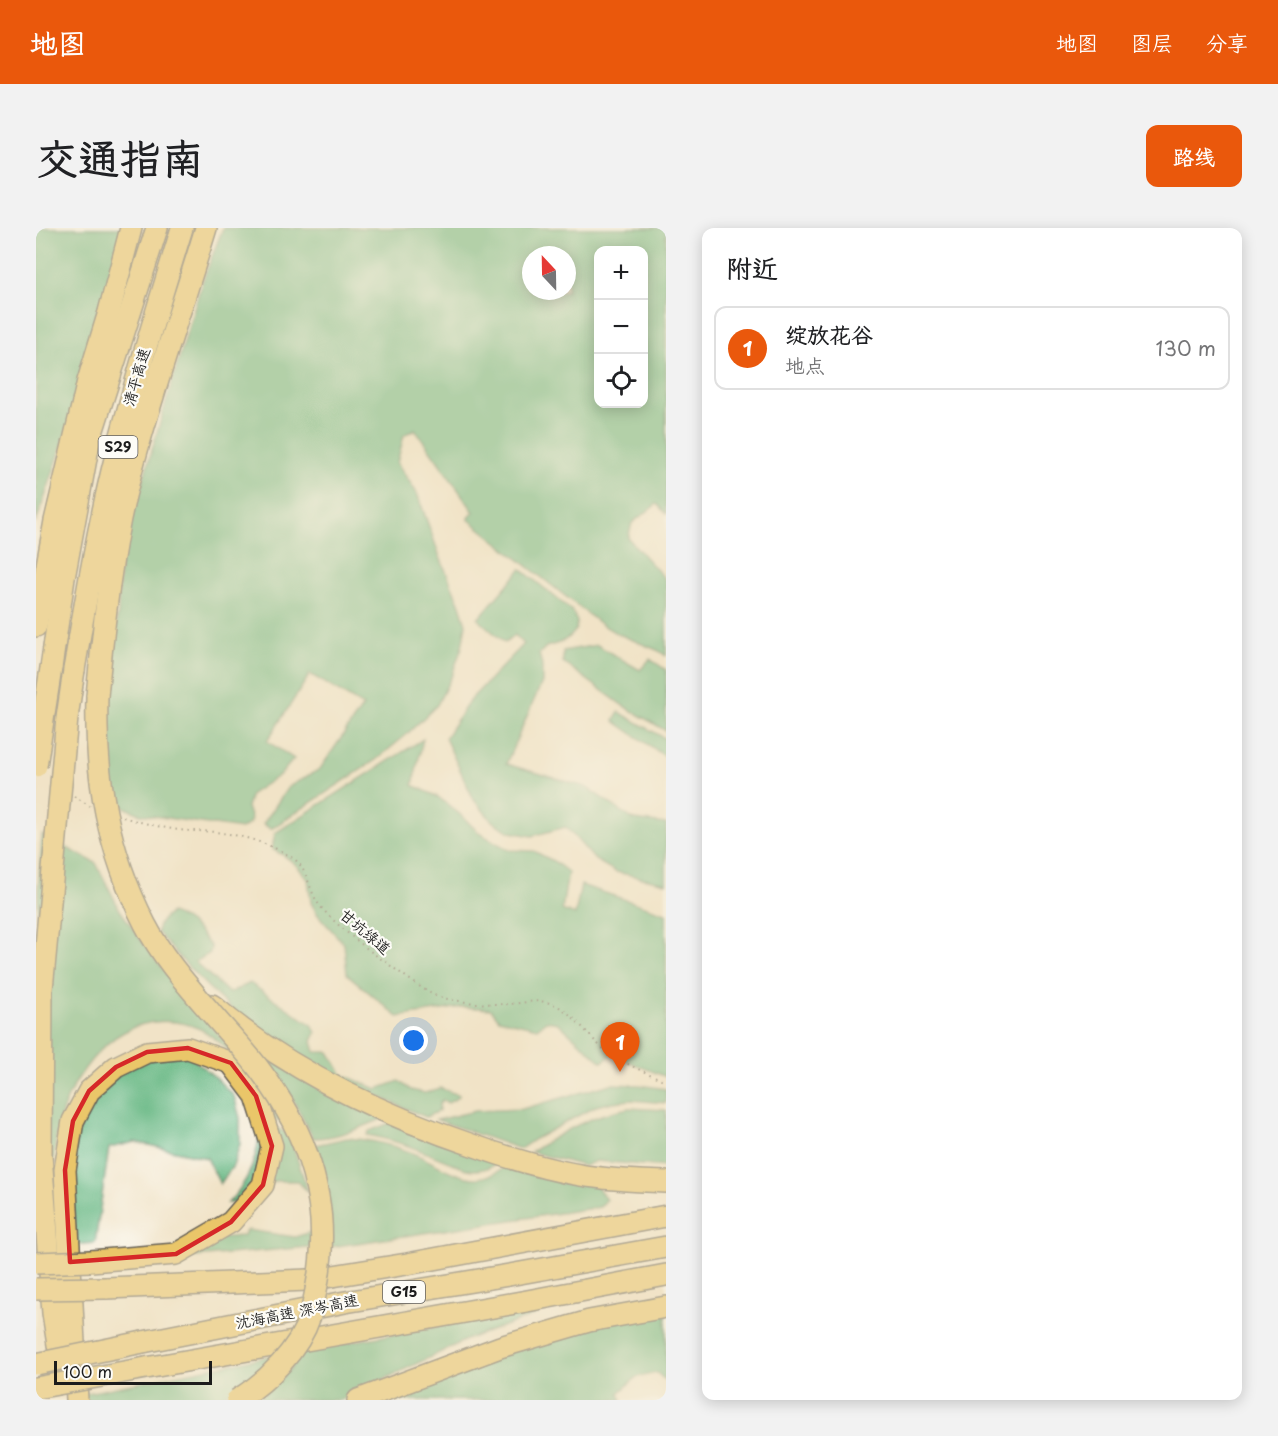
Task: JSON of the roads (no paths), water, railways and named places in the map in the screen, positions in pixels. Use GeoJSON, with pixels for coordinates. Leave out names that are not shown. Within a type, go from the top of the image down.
{"type":"FeatureCollection","features":[{"type":"Feature","properties":{"kind":"highway"},"geometry":{"type":"LineString","coordinates":[[36,626],[55,521],[88,381],[131,228]]}},
{"type":"Feature","properties":{"kind":"highway","name":"清平高速"},"geometry":{"type":"LineString","coordinates":[[36,766],[64,578],[89,442],[157,228]]}},
{"type":"Feature","properties":{"kind":"highway","name":"清平高速"},"geometry":{"type":"LineString","coordinates":[[67,1400],[53,1313],[41,1155],[42,988],[67,718],[94,552],[115,457],[182,228]]}},
{"type":"Feature","properties":{"kind":"highway"},"geometry":{"type":"LineString","coordinates":[[206,228],[148,407],[117,533],[97,696],[96,732],[102,798],[109,830],[133,898],[165,956],[261,1071],[285,1107],[298,1131],[312,1170],[321,1210],[322,1252],[310,1318],[301,1337],[275,1371],[237,1400]]}},
{"type":"Feature","properties":{"kind":"highway"},"geometry":{"type":"LineString","coordinates":[[184,981],[233,1022],[321,1080],[361,1100],[459,1141],[541,1167],[579,1175],[666,1182]]}},
{"type":"Feature","properties":{"kind":"highway"},"geometry":{"type":"LineString","coordinates":[[36,1263],[91,1261],[176,1254],[231,1222],[263,1185],[272,1146],[256,1096],[231,1063],[188,1048],[147,1052],[116,1067],[89,1091],[73,1121],[65,1170],[77,1400]]}},
{"type":"Feature","properties":{"kind":"highway"},"geometry":{"type":"LineString","coordinates":[[36,1289],[308,1280],[666,1216]]}},
{"type":"Feature","properties":{"kind":"highway","name":"沈海高速 深岑高速"},"geometry":{"type":"LineString","coordinates":[[36,1364],[345,1302],[666,1247]]}},
{"type":"Feature","properties":{"kind":"highway","name":"沈海高速 深岑高速"},"geometry":{"type":"LineString","coordinates":[[36,1388],[666,1275]]}},
{"type":"Feature","properties":{"kind":"highway"},"geometry":{"type":"LineString","coordinates":[[358,1400],[500,1347],[589,1321],[666,1307]]}},
{"type":"Feature","properties":{"kind":"highway"},"geometry":{"type":"LineString","coordinates":[[397,1400],[500,1347]]}},
{"type":"Feature","properties":{"kind":"place","name":"绽放花谷"},"geometry":{"type":"Point","coordinates":[620,1072]}}]}
